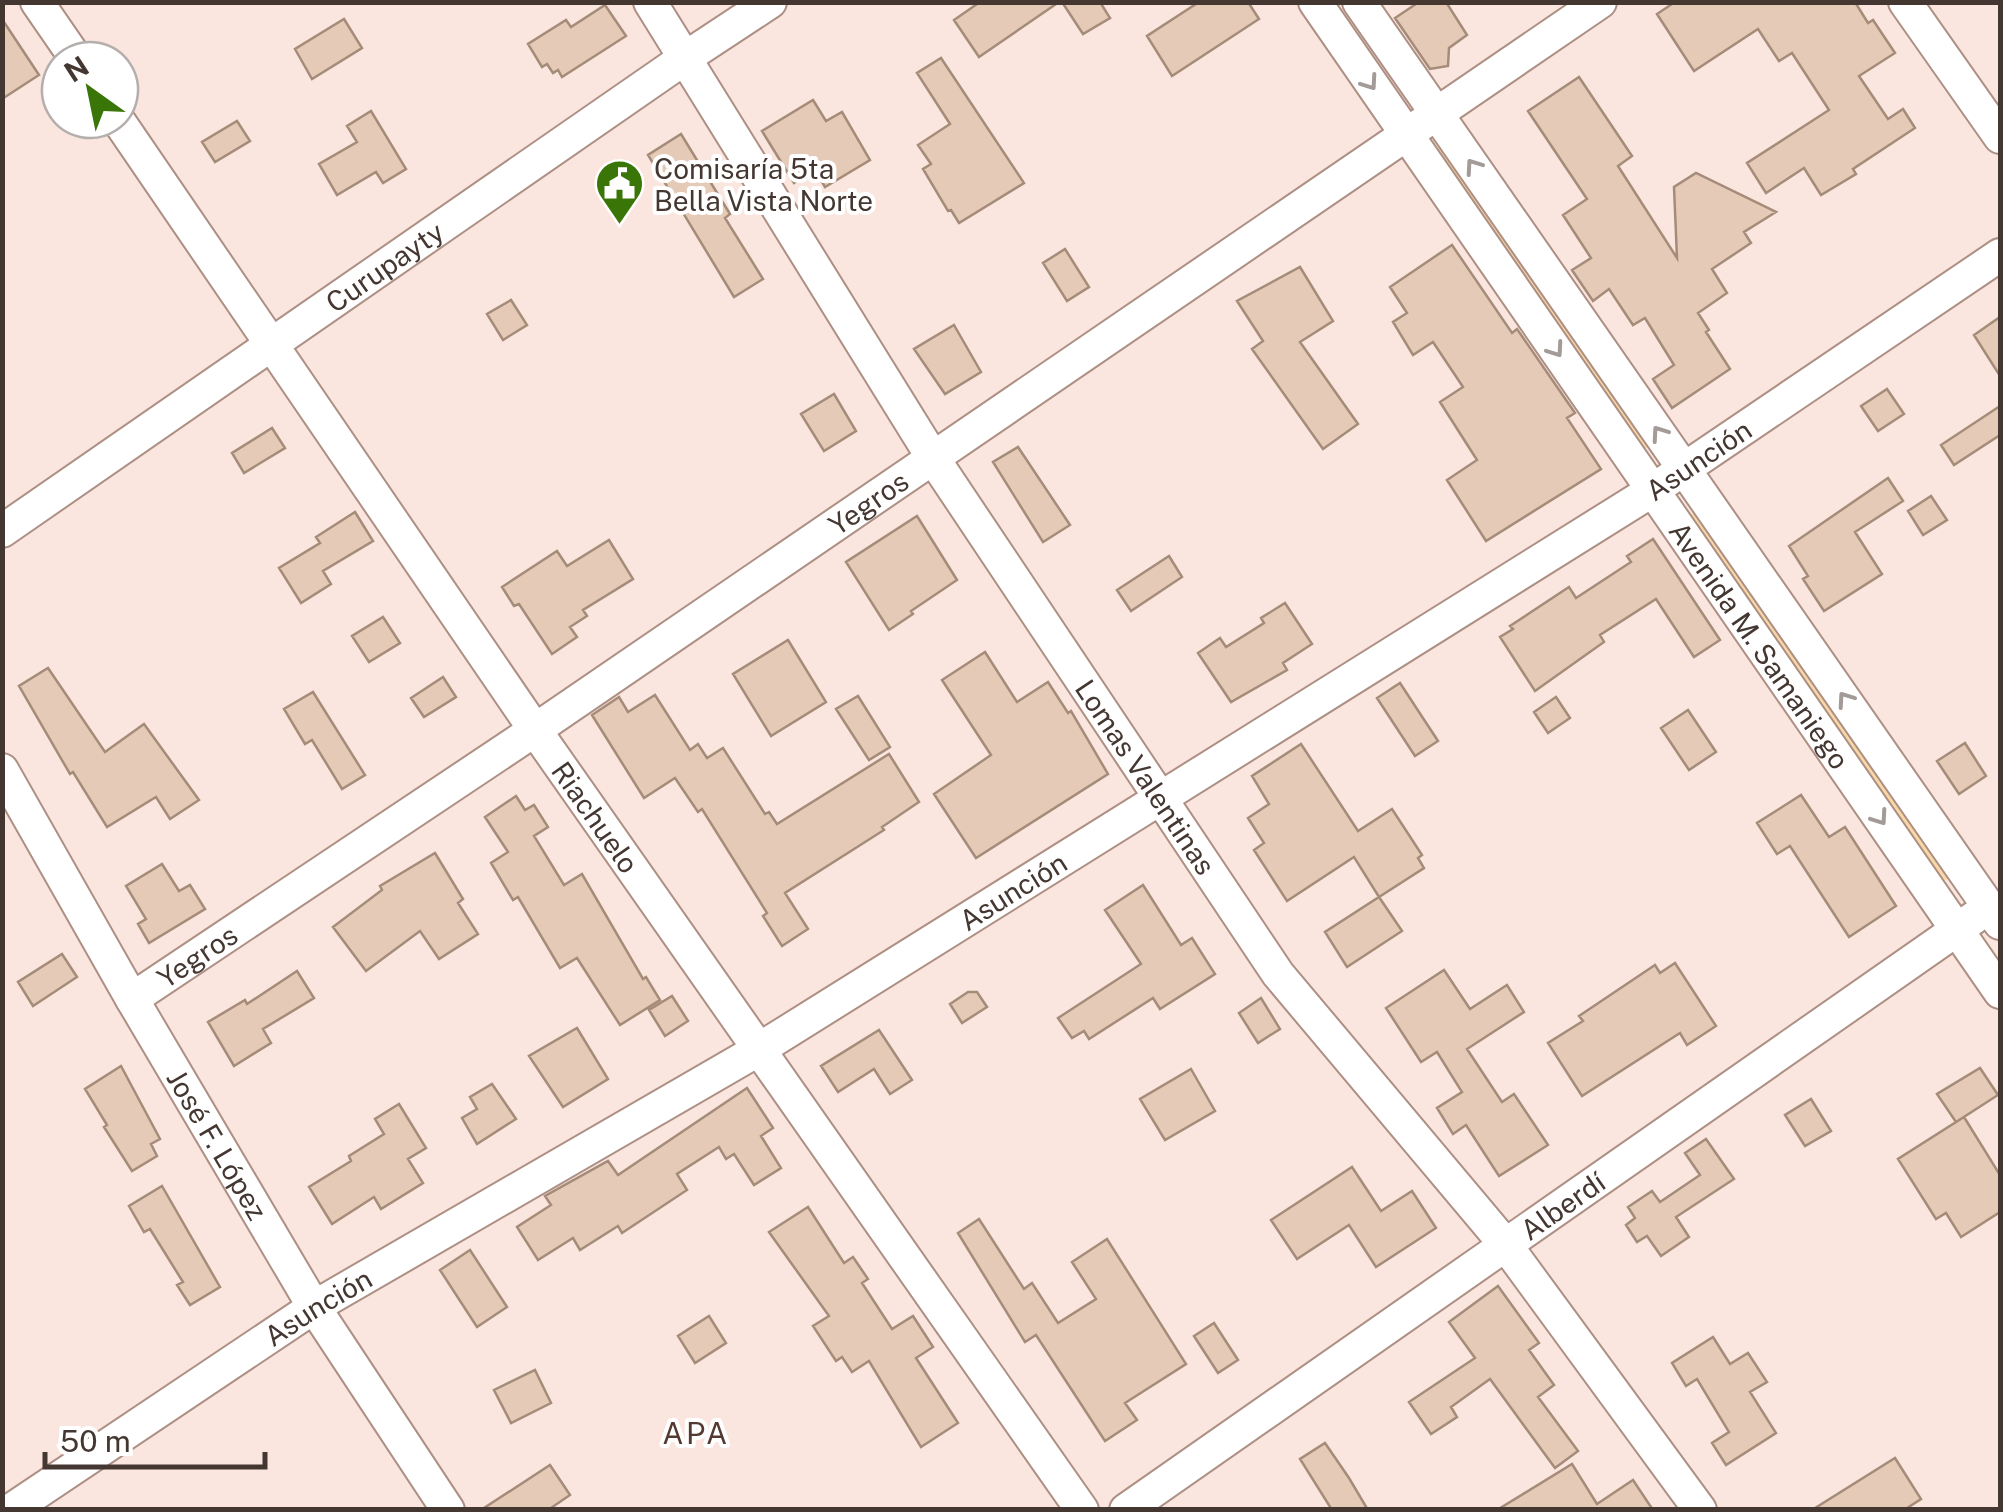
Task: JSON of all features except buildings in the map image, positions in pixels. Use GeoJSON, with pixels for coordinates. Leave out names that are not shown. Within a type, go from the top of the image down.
{"type":"FeatureCollection","features":[{"type":"Feature","properties":{"kind":"street"},"geometry":{"type":"LineString","coordinates":[[38,2],[64,40]]}},
{"type":"Feature","properties":{"kind":"street","name":"Lomas Valentinas"},"geometry":{"type":"LineString","coordinates":[[650,2],[934,458],[1278,974],[1505,1244],[1700,1510]]}},
{"type":"Feature","properties":{"kind":"street","name":"Curupayty"},"geometry":{"type":"LineString","coordinates":[[2,532],[770,2]]}},
{"type":"Feature","properties":{"kind":"street","name":"Avenida M. Samaniego"},"geometry":{"type":"LineString","coordinates":[[1315,2],[2000,992]]}},
{"type":"Feature","properties":{"kind":"street","name":"Avenida M. Samaniego"},"geometry":{"type":"LineString","coordinates":[[1359,2],[1997,909]]}},
{"type":"Feature","properties":{"kind":"street","name":"Yegros"},"geometry":{"type":"LineString","coordinates":[[132,999],[535,730],[1600,2]]}},
{"type":"Feature","properties":{"kind":"street"},"geometry":{"type":"LineString","coordinates":[[1906,2],[2000,137]]}},
{"type":"Feature","properties":{"kind":"street","name":"Riachuelo"},"geometry":{"type":"LineString","coordinates":[[132,140],[535,730],[1082,1510]]}},
{"type":"Feature","properties":{"kind":"street","name":"Asunción"},"geometry":{"type":"LineString","coordinates":[[11,1510],[314,1307],[758,1050],[1653,490],[2000,255]]}},
{"type":"Feature","properties":{"kind":"street","name":"José F. López"},"geometry":{"type":"LineString","coordinates":[[2,770],[314,1307],[448,1510]]}},
{"type":"Feature","properties":{"kind":"street","name":"Alberdí"},"geometry":{"type":"LineString","coordinates":[[1126,1510],[1957,930],[1997,909]]}},
{"type":"Feature","properties":{"kind":"shaded area"},"geometry":{"type":"Polygon","coordinates":[[[1440,146],[1651,444],[1649,447],[1642,449],[1435,152],[1440,146]]]}},
{"type":"Feature","properties":{"kind":"shaded area"},"geometry":{"type":"Polygon","coordinates":[[[1697,510],[1950,875],[1948,879],[1942,881],[1689,516],[1697,510]]]}},
{"type":"Feature","properties":{"kind":"place","name":"Comisaría 5ta Bella Vista Norte"},"geometry":{"type":"Point","coordinates":[619,226]}},
{"type":"Feature","properties":{"kind":"district","name":"APA"},"geometry":{"type":"Point","coordinates":[696,1433]}}]}
